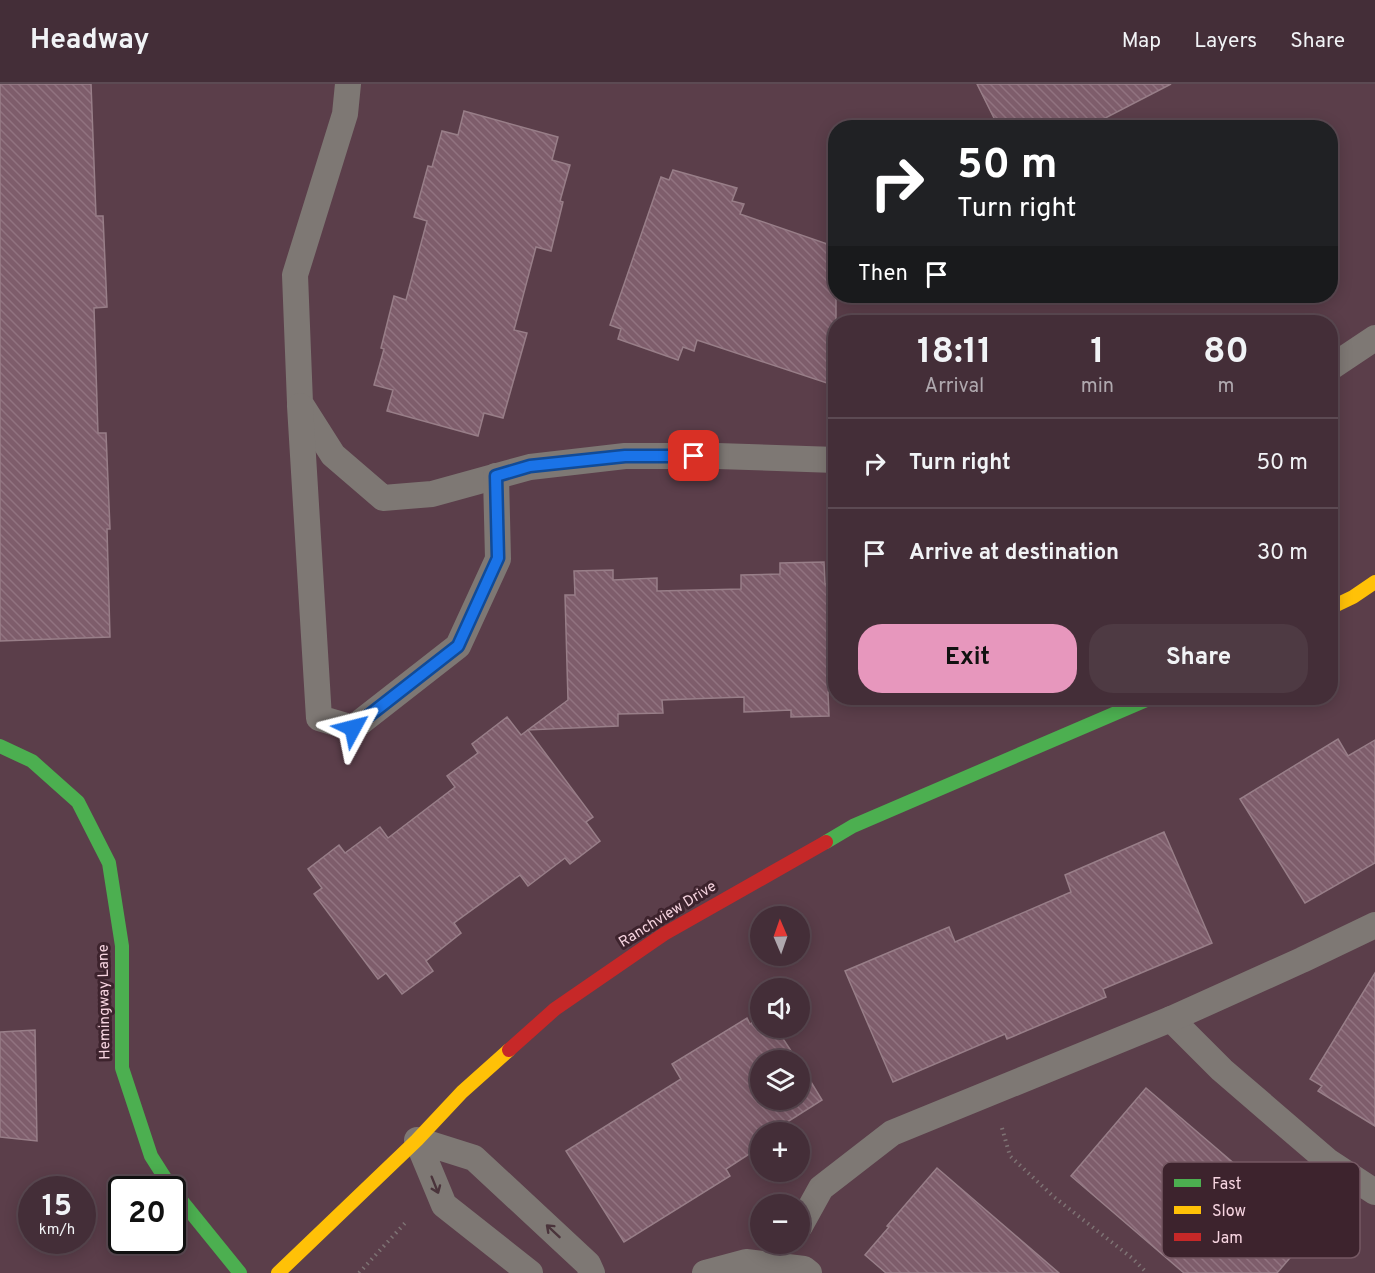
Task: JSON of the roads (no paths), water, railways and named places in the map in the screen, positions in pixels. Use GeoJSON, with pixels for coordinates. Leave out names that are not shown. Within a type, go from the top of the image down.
{"type":"FeatureCollection","features":[{"type":"Feature","properties":{"kind":"street"},"geometry":{"type":"LineString","coordinates":[[1338,604],[1375,582]]}},
{"type":"Feature","properties":{"kind":"street","name":"Ranchview Drive"},"geometry":{"type":"LineString","coordinates":[[278,1273],[417,1140],[462,1092],[555,1009],[664,934],[853,826],[1135,705]]}},
{"type":"Feature","properties":{"kind":"street","name":"Hemingway Lane"},"geometry":{"type":"LineString","coordinates":[[0,746],[32,761],[78,802],[109,863],[122,946],[122,1068],[151,1156],[172,1189],[240,1273]]}},
{"type":"Feature","properties":{"kind":"lane"},"geometry":{"type":"LineString","coordinates":[[348,84],[345,114],[295,275],[300,403],[319,718],[353,728],[458,646],[498,558],[496,476]]}},
{"type":"Feature","properties":{"kind":"lane"},"geometry":{"type":"LineString","coordinates":[[1338,363],[1375,338]]}},
{"type":"Feature","properties":{"kind":"lane"},"geometry":{"type":"LineString","coordinates":[[300,403],[333,455],[383,498],[432,494],[530,466],[625,456],[828,460]]}},
{"type":"Feature","properties":{"kind":"lane"},"geometry":{"type":"LineString","coordinates":[[810,1208],[821,1188],[892,1133],[1171,1019],[1375,925]]}},
{"type":"Feature","properties":{"kind":"lane"},"geometry":{"type":"LineString","coordinates":[[1171,1019],[1221,1070],[1329,1162]]}},
{"type":"Feature","properties":{"kind":"lane"},"geometry":{"type":"LineString","coordinates":[[417,1140],[444,1205],[530,1273]]}},
{"type":"Feature","properties":{"kind":"lane"},"geometry":{"type":"LineString","coordinates":[[417,1140],[474,1158],[588,1264],[592,1273]]}},
{"type":"Feature","properties":{"kind":"lane"},"geometry":{"type":"LineString","coordinates":[[1360,1182],[1375,1192]]}},
{"type":"Feature","properties":{"kind":"lane"},"geometry":{"type":"LineString","coordinates":[[705,1273],[746,1262],[806,1271],[801,1254]]}}]}
